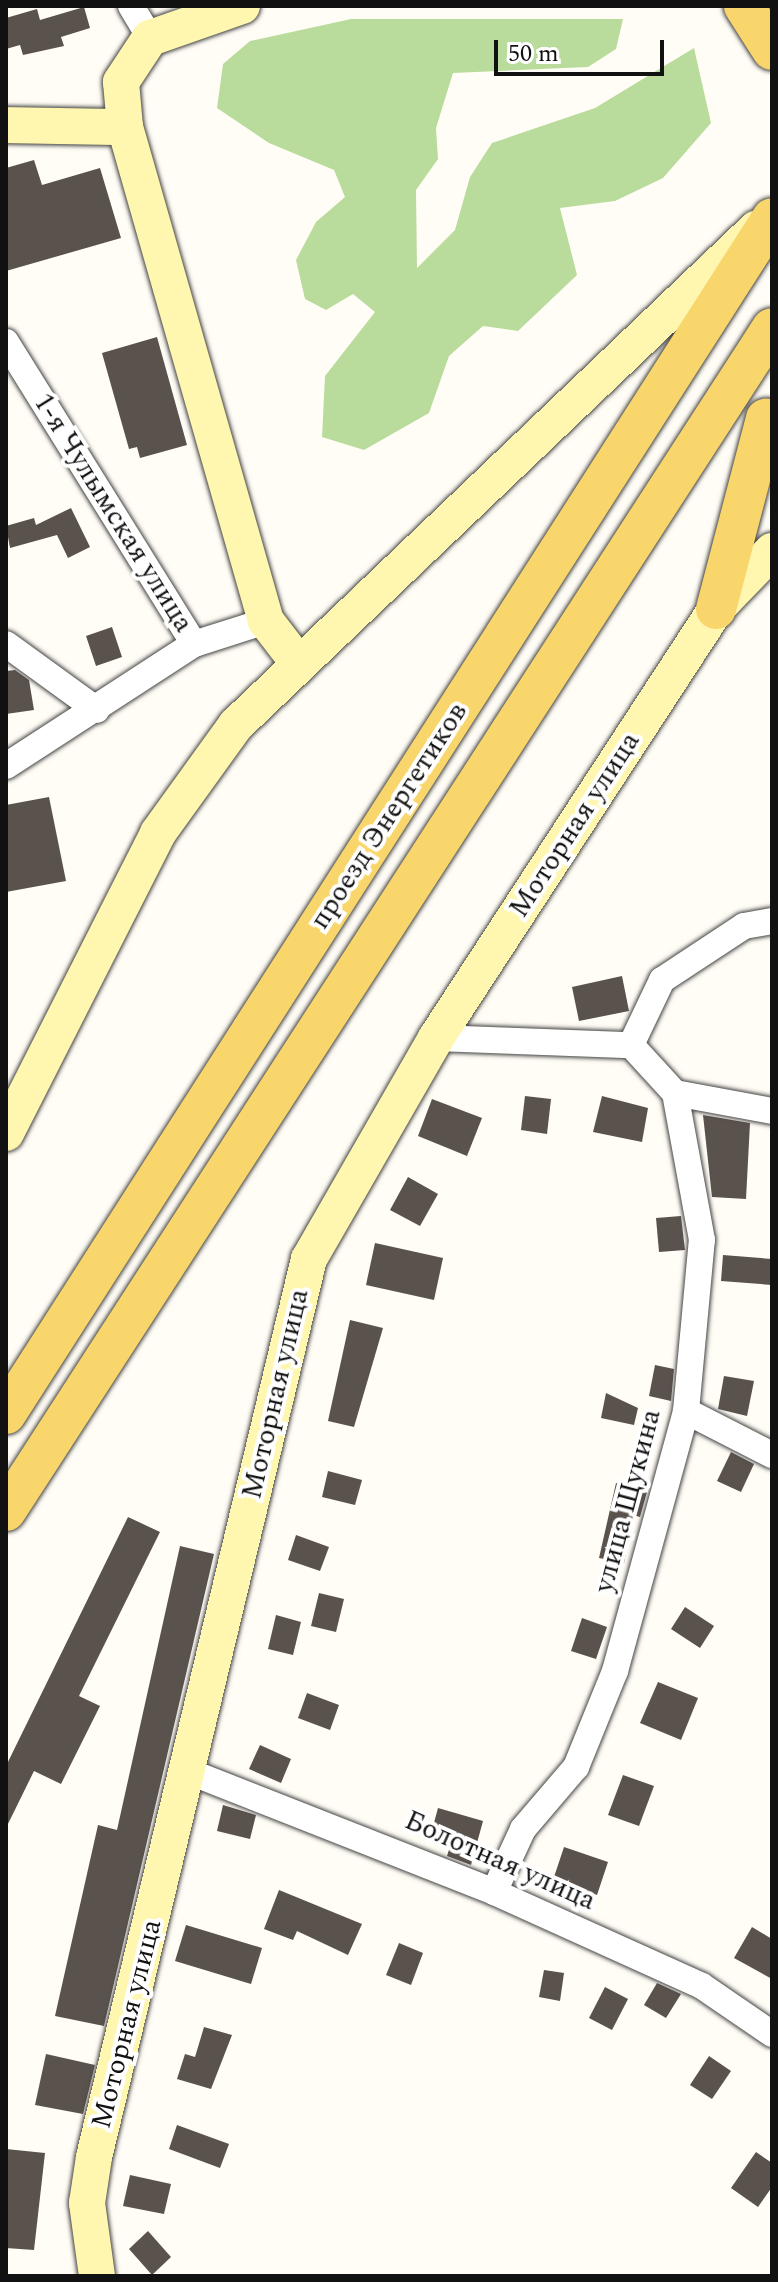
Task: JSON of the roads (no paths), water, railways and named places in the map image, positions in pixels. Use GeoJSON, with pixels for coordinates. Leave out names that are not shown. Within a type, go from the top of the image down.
{"type":"FeatureCollection","features":[{"type":"Feature","properties":{"kind":"main road"},"geometry":{"type":"LineString","coordinates":[[744,6],[772,50]]}},
{"type":"Feature","properties":{"kind":"main road","name":"проезд Энергетиков"},"geometry":{"type":"LineString","coordinates":[[6,1414],[772,216]]}},
{"type":"Feature","properties":{"kind":"main road","name":"проезд Энергетиков"},"geometry":{"type":"LineString","coordinates":[[6,1511],[772,328]]}},
{"type":"Feature","properties":{"kind":"main road"},"geometry":{"type":"LineString","coordinates":[[716,609],[770,413]]}},
{"type":"Feature","properties":{"kind":"street"},"geometry":{"type":"LineString","coordinates":[[131,6],[150,38]]}},
{"type":"Feature","properties":{"kind":"street"},"geometry":{"type":"LineString","coordinates":[[242,6],[150,38],[121,82],[125,127],[266,621],[296,660]]}},
{"type":"Feature","properties":{"kind":"street"},"geometry":{"type":"LineString","coordinates":[[6,125],[125,127]]}},
{"type":"Feature","properties":{"kind":"street"},"geometry":{"type":"LineString","coordinates":[[6,1133],[158,833],[236,725],[296,660],[772,216]]}},
{"type":"Feature","properties":{"kind":"street","name":"1-я Чулымская улица"},"geometry":{"type":"LineString","coordinates":[[6,342],[194,644]]}},
{"type":"Feature","properties":{"kind":"street","name":"Моторная улица"},"geometry":{"type":"LineString","coordinates":[[97,2276],[87,2203],[94,2157],[190,1772],[309,1259],[436,1038],[716,609],[772,551]]}},
{"type":"Feature","properties":{"kind":"street","name":"1-я Чулымская улица"},"geometry":{"type":"LineString","coordinates":[[6,766],[97,710],[194,644],[266,621]]}},
{"type":"Feature","properties":{"kind":"street"},"geometry":{"type":"LineString","coordinates":[[6,644],[97,710]]}},
{"type":"Feature","properties":{"kind":"street"},"geometry":{"type":"LineString","coordinates":[[631,1045],[662,980],[744,926],[772,921]]}},
{"type":"Feature","properties":{"kind":"street"},"geometry":{"type":"LineString","coordinates":[[436,1038],[631,1045],[675,1093],[772,1111]]}},
{"type":"Feature","properties":{"kind":"street","name":"улица Щукина"},"geometry":{"type":"LineString","coordinates":[[494,1892],[523,1829],[576,1767],[615,1671],[686,1411],[702,1240],[675,1093]]}},
{"type":"Feature","properties":{"kind":"street"},"geometry":{"type":"LineString","coordinates":[[686,1411],[772,1455]]}},
{"type":"Feature","properties":{"kind":"street","name":"Болотная улица"},"geometry":{"type":"LineString","coordinates":[[190,1772],[494,1892],[702,1986],[772,2034]]}}]}
